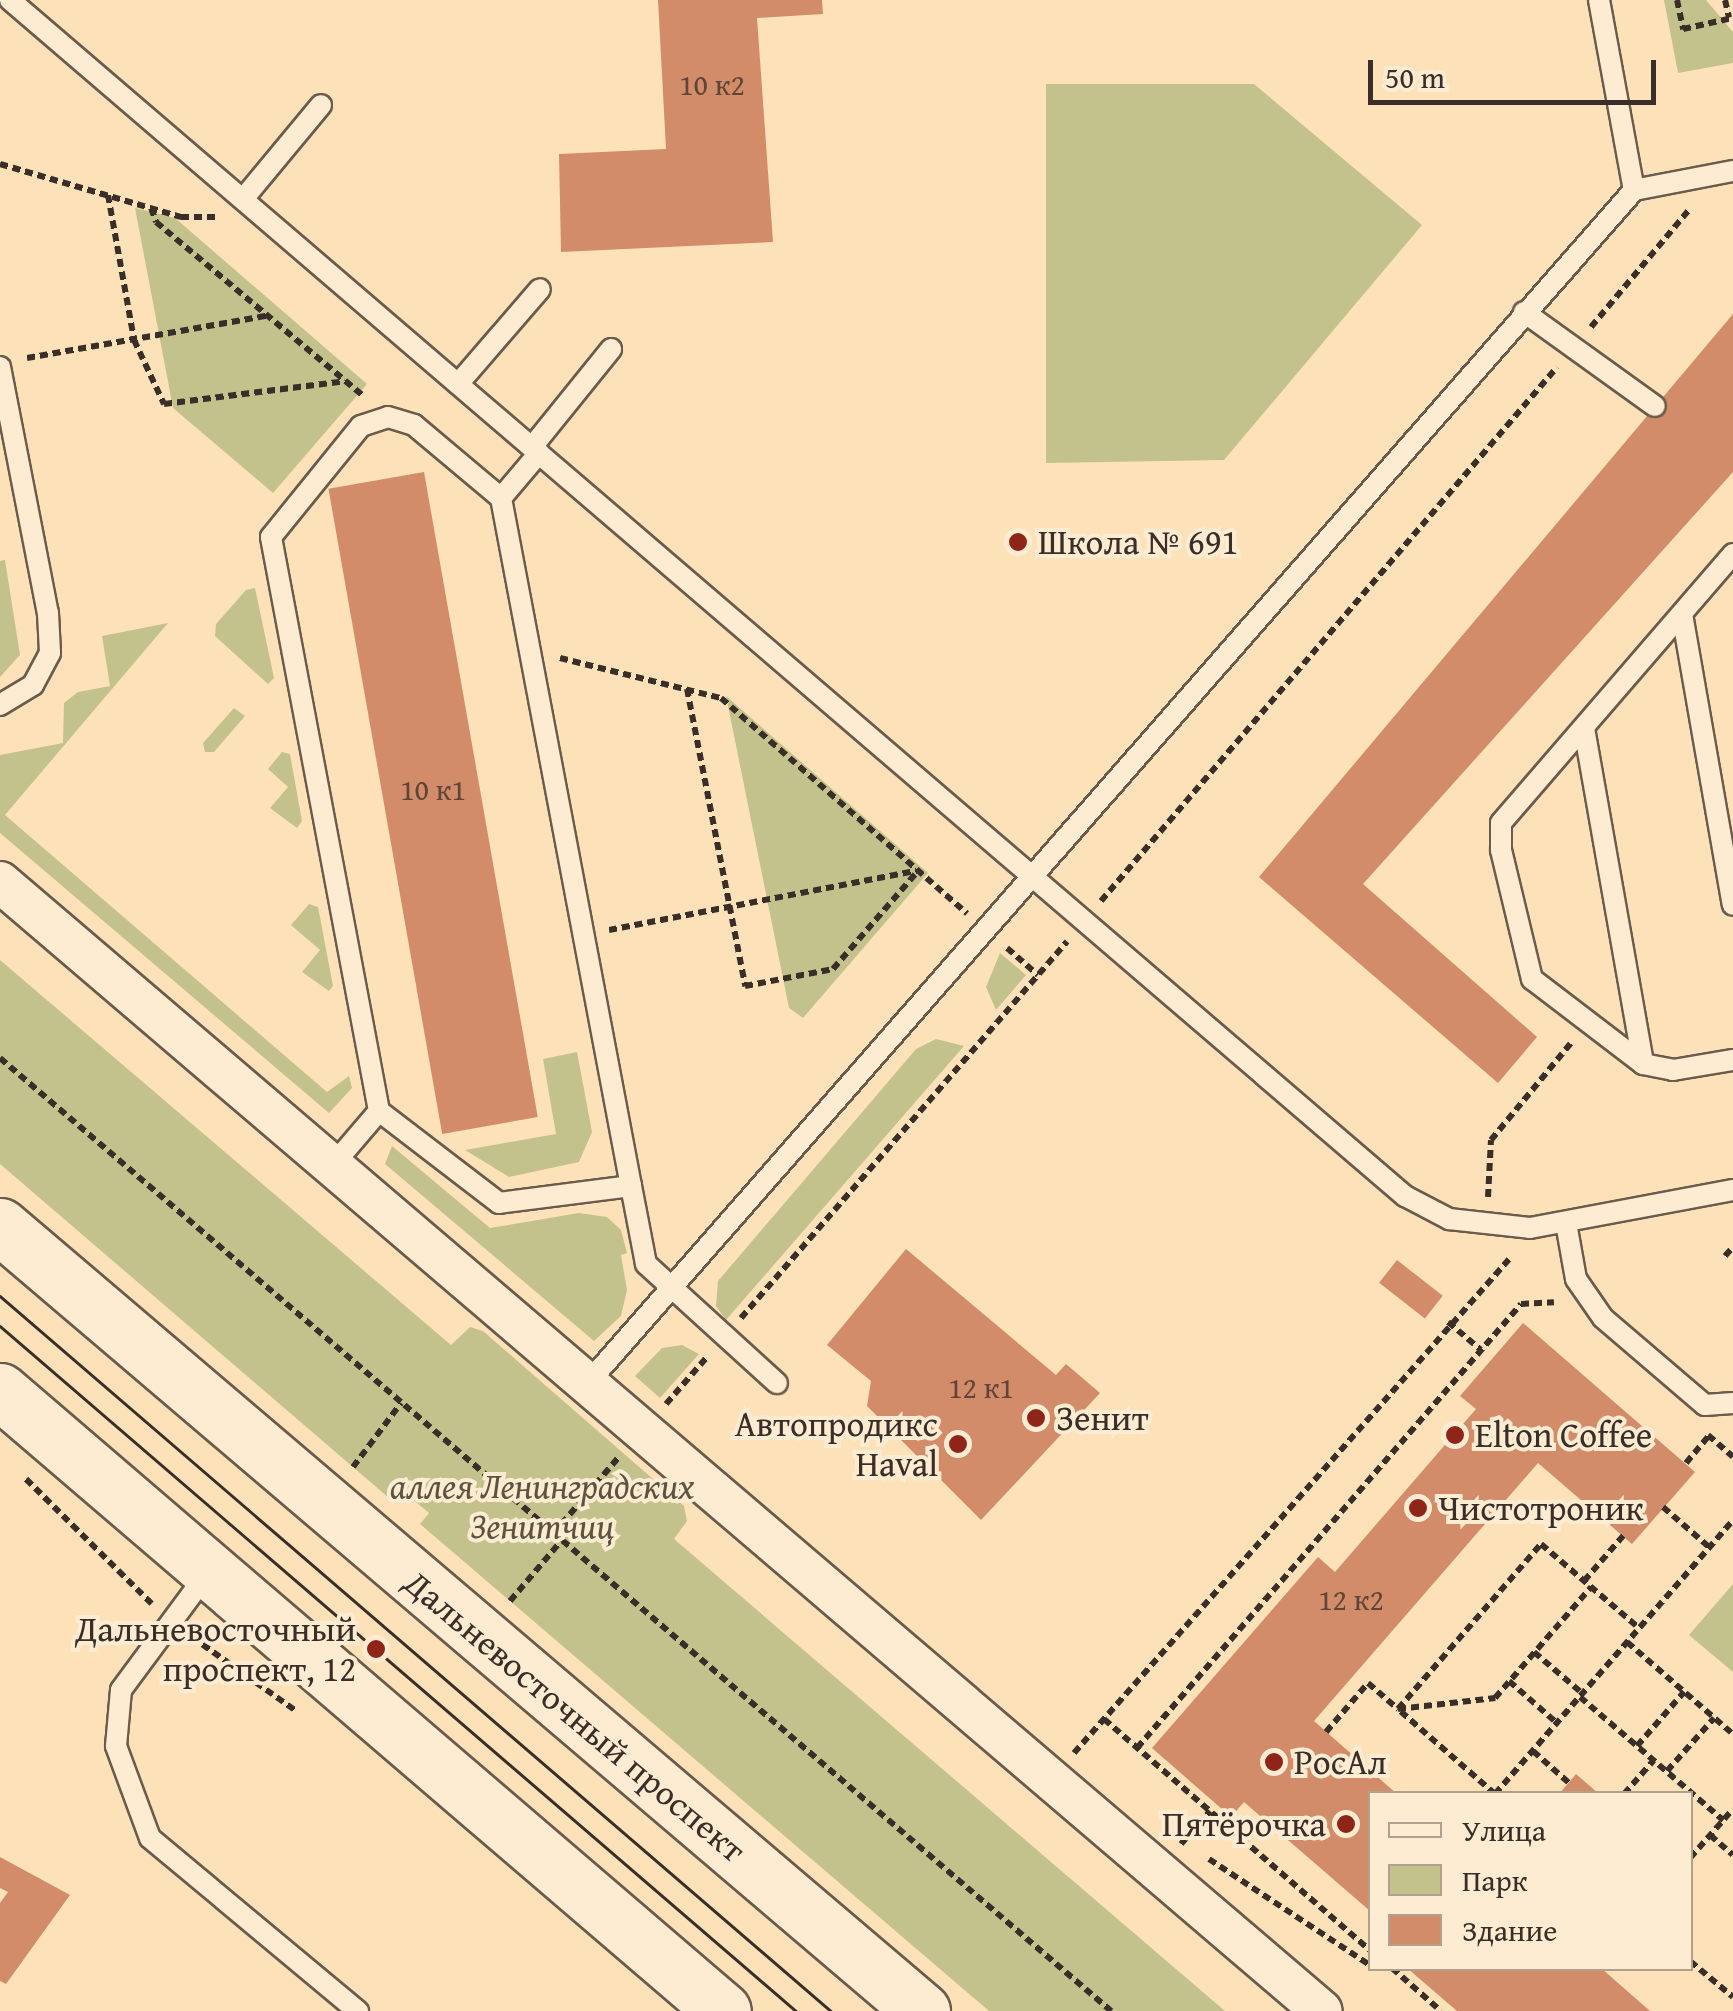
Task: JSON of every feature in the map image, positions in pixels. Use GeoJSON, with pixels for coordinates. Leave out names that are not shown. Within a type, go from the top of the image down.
{"type":"FeatureCollection","features":[{"type":"Feature","properties":{"kind":"main road","name":"Дальневосточный проспект"},"geometry":{"type":"LineString","coordinates":[[0,1226],[922,2011]]}},
{"type":"Feature","properties":{"kind":"main road"},"geometry":{"type":"LineString","coordinates":[[0,1390],[723,2011]]}},
{"type":"Feature","properties":{"kind":"street"},"geometry":{"type":"LineString","coordinates":[[0,882],[1322,2011]]}},
{"type":"Feature","properties":{"kind":"lane"},"geometry":{"type":"LineString","coordinates":[[10,0],[1405,1196],[1449,1219],[1487,1227],[1566,1223],[1733,1190]]}},
{"type":"Feature","properties":{"kind":"lane"},"geometry":{"type":"LineString","coordinates":[[1599,0],[1634,190]]}},
{"type":"Feature","properties":{"kind":"lane"},"geometry":{"type":"LineString","coordinates":[[243,199],[321,105]]}},
{"type":"Feature","properties":{"kind":"lane"},"geometry":{"type":"LineString","coordinates":[[587,1384],[1030,874],[1634,190],[1733,172]]}},
{"type":"Feature","properties":{"kind":"lane"},"geometry":{"type":"LineString","coordinates":[[458,384],[540,289]]}},
{"type":"Feature","properties":{"kind":"lane"},"geometry":{"type":"LineString","coordinates":[[1524,312],[1656,406]]}},
{"type":"Feature","properties":{"kind":"lane"},"geometry":{"type":"LineString","coordinates":[[501,498],[611,349]]}},
{"type":"Feature","properties":{"kind":"lane"},"geometry":{"type":"LineString","coordinates":[[0,705],[33,685],[50,654],[48,613],[10,363]]}},
{"type":"Feature","properties":{"kind":"lane"},"geometry":{"type":"LineString","coordinates":[[631,1186],[498,1203],[378,1112],[270,536],[361,426],[388,417],[414,426],[501,498],[646,1264],[777,1383]]}},
{"type":"Feature","properties":{"kind":"lane"},"geometry":{"type":"LineString","coordinates":[[1733,554],[1501,823],[1501,850],[1532,979],[1643,1064],[1674,1070],[1733,1060]]}},
{"type":"Feature","properties":{"kind":"lane"},"geometry":{"type":"LineString","coordinates":[[1682,614],[1733,904]]}},
{"type":"Feature","properties":{"kind":"lane"},"geometry":{"type":"LineString","coordinates":[[1584,728],[1643,1064]]}},
{"type":"Feature","properties":{"kind":"lane"},"geometry":{"type":"LineString","coordinates":[[332,1166],[378,1112]]}},
{"type":"Feature","properties":{"kind":"lane"},"geometry":{"type":"LineString","coordinates":[[1566,1223],[1576,1280],[1602,1318],[1704,1404],[1733,1403]]}},
{"type":"Feature","properties":{"kind":"lane"},"geometry":{"type":"LineString","coordinates":[[209,1570],[121,1690],[116,1746],[150,1838],[358,2011]]}},
{"type":"Feature","properties":{"kind":"path"},"geometry":{"type":"LineString","coordinates":[[1677,0],[1683,29],[1731,18],[1726,0]]}},
{"type":"Feature","properties":{"kind":"path"},"geometry":{"type":"LineString","coordinates":[[0,164],[181,217],[228,216],[243,199]]}},
{"type":"Feature","properties":{"kind":"path"},"geometry":{"type":"LineString","coordinates":[[108,196],[134,340],[164,404],[344,381]]}},
{"type":"Feature","properties":{"kind":"path"},"geometry":{"type":"LineString","coordinates":[[660,1411],[1038,975],[1692,207],[1706,204]]}},
{"type":"Feature","properties":{"kind":"path"},"geometry":{"type":"LineString","coordinates":[[151,208],[156,222],[388,417]]}},
{"type":"Feature","properties":{"kind":"path"},"geometry":{"type":"LineString","coordinates":[[10,363],[267,316]]}},
{"type":"Feature","properties":{"kind":"path"},"geometry":{"type":"LineString","coordinates":[[530,650],[720,698],[1038,975]]}},
{"type":"Feature","properties":{"kind":"path"},"geometry":{"type":"LineString","coordinates":[[687,689],[744,986],[833,969],[918,870]]}},
{"type":"Feature","properties":{"kind":"path"},"geometry":{"type":"LineString","coordinates":[[584,934],[918,870]]}},
{"type":"Feature","properties":{"kind":"path"},"geometry":{"type":"LineString","coordinates":[[1487,1227],[1491,1140],[1589,1023]]}},
{"type":"Feature","properties":{"kind":"path"},"geometry":{"type":"LineString","coordinates":[[0,1058],[1111,2011]]}},
{"type":"Feature","properties":{"kind":"path"},"geometry":{"type":"LineString","coordinates":[[1068,1760],[1504,1259],[1570,1246]]}},
{"type":"Feature","properties":{"kind":"path"},"geometry":{"type":"LineString","coordinates":[[1725,1256],[1733,1247]]}},
{"type":"Feature","properties":{"kind":"path"},"geometry":{"type":"LineString","coordinates":[[1137,1748],[1521,1304],[1554,1302]]}},
{"type":"Feature","properties":{"kind":"path"},"geometry":{"type":"LineString","coordinates":[[1448,1322],[1481,1350]]}},
{"type":"Feature","properties":{"kind":"path"},"geometry":{"type":"LineString","coordinates":[[350,1472],[401,1403]]}},
{"type":"Feature","properties":{"kind":"path"},"geometry":{"type":"LineString","coordinates":[[1686,1463],[1709,1436]]}},
{"type":"Feature","properties":{"kind":"path"},"geometry":{"type":"LineString","coordinates":[[553,1534],[626,1449]]}},
{"type":"Feature","properties":{"kind":"path"},"geometry":{"type":"LineString","coordinates":[[1664,1508],[1709,1547]]}},
{"type":"Feature","properties":{"kind":"path"},"geometry":{"type":"LineString","coordinates":[[1498,1791],[1733,1520]]}},
{"type":"Feature","properties":{"kind":"path"},"geometry":{"type":"LineString","coordinates":[[1584,1581],[1623,1536]]}},
{"type":"Feature","properties":{"kind":"path"},"geometry":{"type":"LineString","coordinates":[[506,1605],[561,1541]]}},
{"type":"Feature","properties":{"kind":"path"},"geometry":{"type":"LineString","coordinates":[[1398,1709],[1541,1544],[1639,1628]]}},
{"type":"Feature","properties":{"kind":"path"},"geometry":{"type":"LineString","coordinates":[[1398,1709],[1495,1698],[1591,1587]]}},
{"type":"Feature","properties":{"kind":"path"},"geometry":{"type":"LineString","coordinates":[[1627,1642],[1733,1734]]}},
{"type":"Feature","properties":{"kind":"path"},"geometry":{"type":"LineString","coordinates":[[1534,1652],[1690,1791]]}},
{"type":"Feature","properties":{"kind":"path"},"geometry":{"type":"LineString","coordinates":[[1509,1681],[1557,1723]]}},
{"type":"Feature","properties":{"kind":"path"},"geometry":{"type":"LineString","coordinates":[[1326,1732],[1368,1683],[1492,1791]]}},
{"type":"Feature","properties":{"kind":"path"},"geometry":{"type":"LineString","coordinates":[[1638,1746],[1684,1692]]}},
{"type":"Feature","properties":{"kind":"path"},"geometry":{"type":"LineString","coordinates":[[1667,1771],[1714,1718]]}},
{"type":"Feature","properties":{"kind":"path"},"geometry":{"type":"LineString","coordinates":[[1104,1719],[1368,1948]]}},
{"type":"Feature","properties":{"kind":"path"},"geometry":{"type":"LineString","coordinates":[[1532,1751],[1569,1783]]}},
{"type":"Feature","properties":{"kind":"path"},"geometry":{"type":"LineString","coordinates":[[1627,1791],[1654,1760]]}},
{"type":"Feature","properties":{"kind":"path"},"geometry":{"type":"LineString","coordinates":[[1693,1793],[1724,1820]]}},
{"type":"Feature","properties":{"kind":"path"},"geometry":{"type":"LineString","coordinates":[[1693,1855],[1733,1810]]}},
{"type":"Feature","properties":{"kind":"path"},"geometry":{"type":"LineString","coordinates":[[1193,1830],[1210,1811]]}},
{"type":"Feature","properties":{"kind":"path"},"geometry":{"type":"LineString","coordinates":[[1710,1835],[1733,1855]]}},
{"type":"Feature","properties":{"kind":"path"},"geometry":{"type":"LineString","coordinates":[[1183,1842],[1368,1964]]}},
{"type":"Feature","properties":{"kind":"path"},"geometry":{"type":"LineString","coordinates":[[1693,1963],[1733,1997]]}},
{"type":"Feature","properties":{"kind":"path"},"geometry":{"type":"LineString","coordinates":[[1395,1971],[1438,2010]]}},
{"type":"Feature","properties":{"kind":"green space"},"geometry":{"type":"Polygon","coordinates":[[[1664,0],[1706,0],[1733,32],[1733,63],[1678,73],[1664,0]]]}},
{"type":"Feature","properties":{"kind":"green space"},"geometry":{"type":"Polygon","coordinates":[[[1046,84],[1254,84],[1422,225],[1224,460],[1046,463],[1046,84]]]}},
{"type":"Feature","properties":{"kind":"green space"},"geometry":{"type":"Polygon","coordinates":[[[135,208],[175,218],[367,384],[273,493],[173,408],[135,208]]]}},
{"type":"Feature","properties":{"kind":"green space"},"geometry":{"type":"Polygon","coordinates":[[[5,560],[20,655],[0,677],[0,561],[5,560]]]}},
{"type":"Feature","properties":{"kind":"green space"},"geometry":{"type":"Polygon","coordinates":[[[255,588],[274,678],[268,684],[215,636],[216,624],[246,590],[255,588]]]}},
{"type":"Feature","properties":{"kind":"green space"},"geometry":{"type":"Polygon","coordinates":[[[168,623],[5,815],[327,1092],[349,1076],[352,1088],[329,1113],[0,833],[0,755],[63,743],[64,703],[78,692],[110,686],[102,636],[168,623]]]}},
{"type":"Feature","properties":{"kind":"green space"},"geometry":{"type":"Polygon","coordinates":[[[726,696],[928,873],[803,1018],[789,1008],[726,696]]]}},
{"type":"Feature","properties":{"kind":"green space"},"geometry":{"type":"Polygon","coordinates":[[[234,708],[245,716],[214,752],[205,752],[203,743],[234,708]]]}},
{"type":"Feature","properties":{"kind":"green space"},"geometry":{"type":"Polygon","coordinates":[[[282,752],[290,754],[302,821],[297,828],[270,808],[288,787],[268,769],[282,752]]]}},
{"type":"Feature","properties":{"kind":"green space"},"geometry":{"type":"Polygon","coordinates":[[[309,904],[318,907],[333,986],[329,991],[302,972],[320,950],[291,925],[309,904]]]}},
{"type":"Feature","properties":{"kind":"green space"},"geometry":{"type":"Polygon","coordinates":[[[1000,953],[1026,975],[996,1010],[986,987],[1000,953]]]}},
{"type":"Feature","properties":{"kind":"green space","name":"аллея Ленинградских Зенитчиц"},"geometry":{"type":"Polygon","coordinates":[[[0,960],[451,1345],[470,1327],[483,1331],[684,1506],[687,1521],[674,1539],[1225,2011],[989,2011],[420,1524],[429,1513],[399,1488],[389,1498],[0,1164],[0,960]]]}},
{"type":"Feature","properties":{"kind":"green space"},"geometry":{"type":"Polygon","coordinates":[[[936,1039],[964,1046],[726,1320],[716,1306],[718,1281],[916,1049],[936,1039]]]}},
{"type":"Feature","properties":{"kind":"green space"},"geometry":{"type":"Polygon","coordinates":[[[577,1052],[592,1132],[579,1162],[509,1177],[465,1150],[556,1134],[543,1059],[577,1052]]]}},
{"type":"Feature","properties":{"kind":"green space"},"geometry":{"type":"Polygon","coordinates":[[[392,1146],[490,1228],[579,1213],[607,1217],[621,1230],[627,1253],[621,1255],[627,1290],[621,1316],[594,1341],[385,1164],[392,1146]]]}},
{"type":"Feature","properties":{"kind":"green space"},"geometry":{"type":"Polygon","coordinates":[[[682,1345],[699,1354],[660,1398],[635,1376],[662,1348],[682,1345]]]}},
{"type":"Feature","properties":{"kind":"green space"},"geometry":{"type":"Polygon","coordinates":[[[1733,1584],[1733,1672],[1689,1635],[1733,1584]]]}},
{"type":"Feature","properties":{"kind":"building"},"geometry":{"type":"Polygon","coordinates":[[[658,0],[822,0],[823,14],[757,18],[773,242],[561,252],[559,154],[666,149],[658,0]]]}},
{"type":"Feature","properties":{"kind":"building"},"geometry":{"type":"Polygon","coordinates":[[[1733,314],[1733,472],[1363,884],[1537,1037],[1498,1083],[1259,877],[1733,314]]]}},
{"type":"Feature","properties":{"kind":"building"},"geometry":{"type":"Polygon","coordinates":[[[424,472],[538,1117],[442,1134],[328,489],[424,472]]]}},
{"type":"Feature","properties":{"kind":"building"},"geometry":{"type":"Polygon","coordinates":[[[906,1249],[1056,1375],[1066,1364],[1100,1393],[981,1520],[867,1406],[871,1381],[827,1345],[906,1249]]]}},
{"type":"Feature","properties":{"kind":"building"},"geometry":{"type":"Polygon","coordinates":[[[1397,1260],[1443,1296],[1425,1319],[1379,1283],[1397,1260]]]}},
{"type":"Feature","properties":{"kind":"building"},"geometry":{"type":"Polygon","coordinates":[[[1523,1323],[1695,1472],[1632,1544],[1538,1463],[1314,1721],[1394,1791],[1368,1791],[1368,1909],[1244,1802],[1231,1817],[1152,1748],[1318,1557],[1335,1572],[1476,1409],[1460,1396],[1523,1323]]]}},
{"type":"Feature","properties":{"kind":"building"},"geometry":{"type":"Polygon","coordinates":[[[1576,1774],[1596,1791],[1562,1791],[1576,1774]]]}},
{"type":"Feature","properties":{"kind":"building"},"geometry":{"type":"Polygon","coordinates":[[[0,1857],[70,1895],[6,1984],[0,1981],[0,1903],[8,1892],[0,1888],[0,1857]]]}},
{"type":"Feature","properties":{"kind":"building"},"geometry":{"type":"Polygon","coordinates":[[[1410,1971],[1604,1971],[1650,2011],[1457,2011],[1410,1971]]]}},
{"type":"Feature","properties":{"kind":"tram line"},"geometry":{"type":"LineString","coordinates":[[0,1296],[831,2011]]}},
{"type":"Feature","properties":{"kind":"tram line"},"geometry":{"type":"LineString","coordinates":[[0,1326],[796,2011]]}},
{"type":"Feature","properties":{"kind":"place","name":"Школа № 691"},"geometry":{"type":"Point","coordinates":[1018,542]}},
{"type":"Feature","properties":{"kind":"place","name":"Зенит"},"geometry":{"type":"Point","coordinates":[1036,1418]}},
{"type":"Feature","properties":{"kind":"place","name":"Elton Coffee"},"geometry":{"type":"Point","coordinates":[1455,1435]}},
{"type":"Feature","properties":{"kind":"place","name":"Автопродикс Haval"},"geometry":{"type":"Point","coordinates":[958,1444]}},
{"type":"Feature","properties":{"kind":"place","name":"Чистотроник"},"geometry":{"type":"Point","coordinates":[1418,1508]}},
{"type":"Feature","properties":{"kind":"place","name":"Дальневосточный проспект, 12"},"geometry":{"type":"Point","coordinates":[376,1649]}},
{"type":"Feature","properties":{"kind":"place","name":"РосАл"},"geometry":{"type":"Point","coordinates":[1274,1762]}},
{"type":"Feature","properties":{"kind":"place","name":"Пятёрочка"},"geometry":{"type":"Point","coordinates":[1346,1824]}}]}
